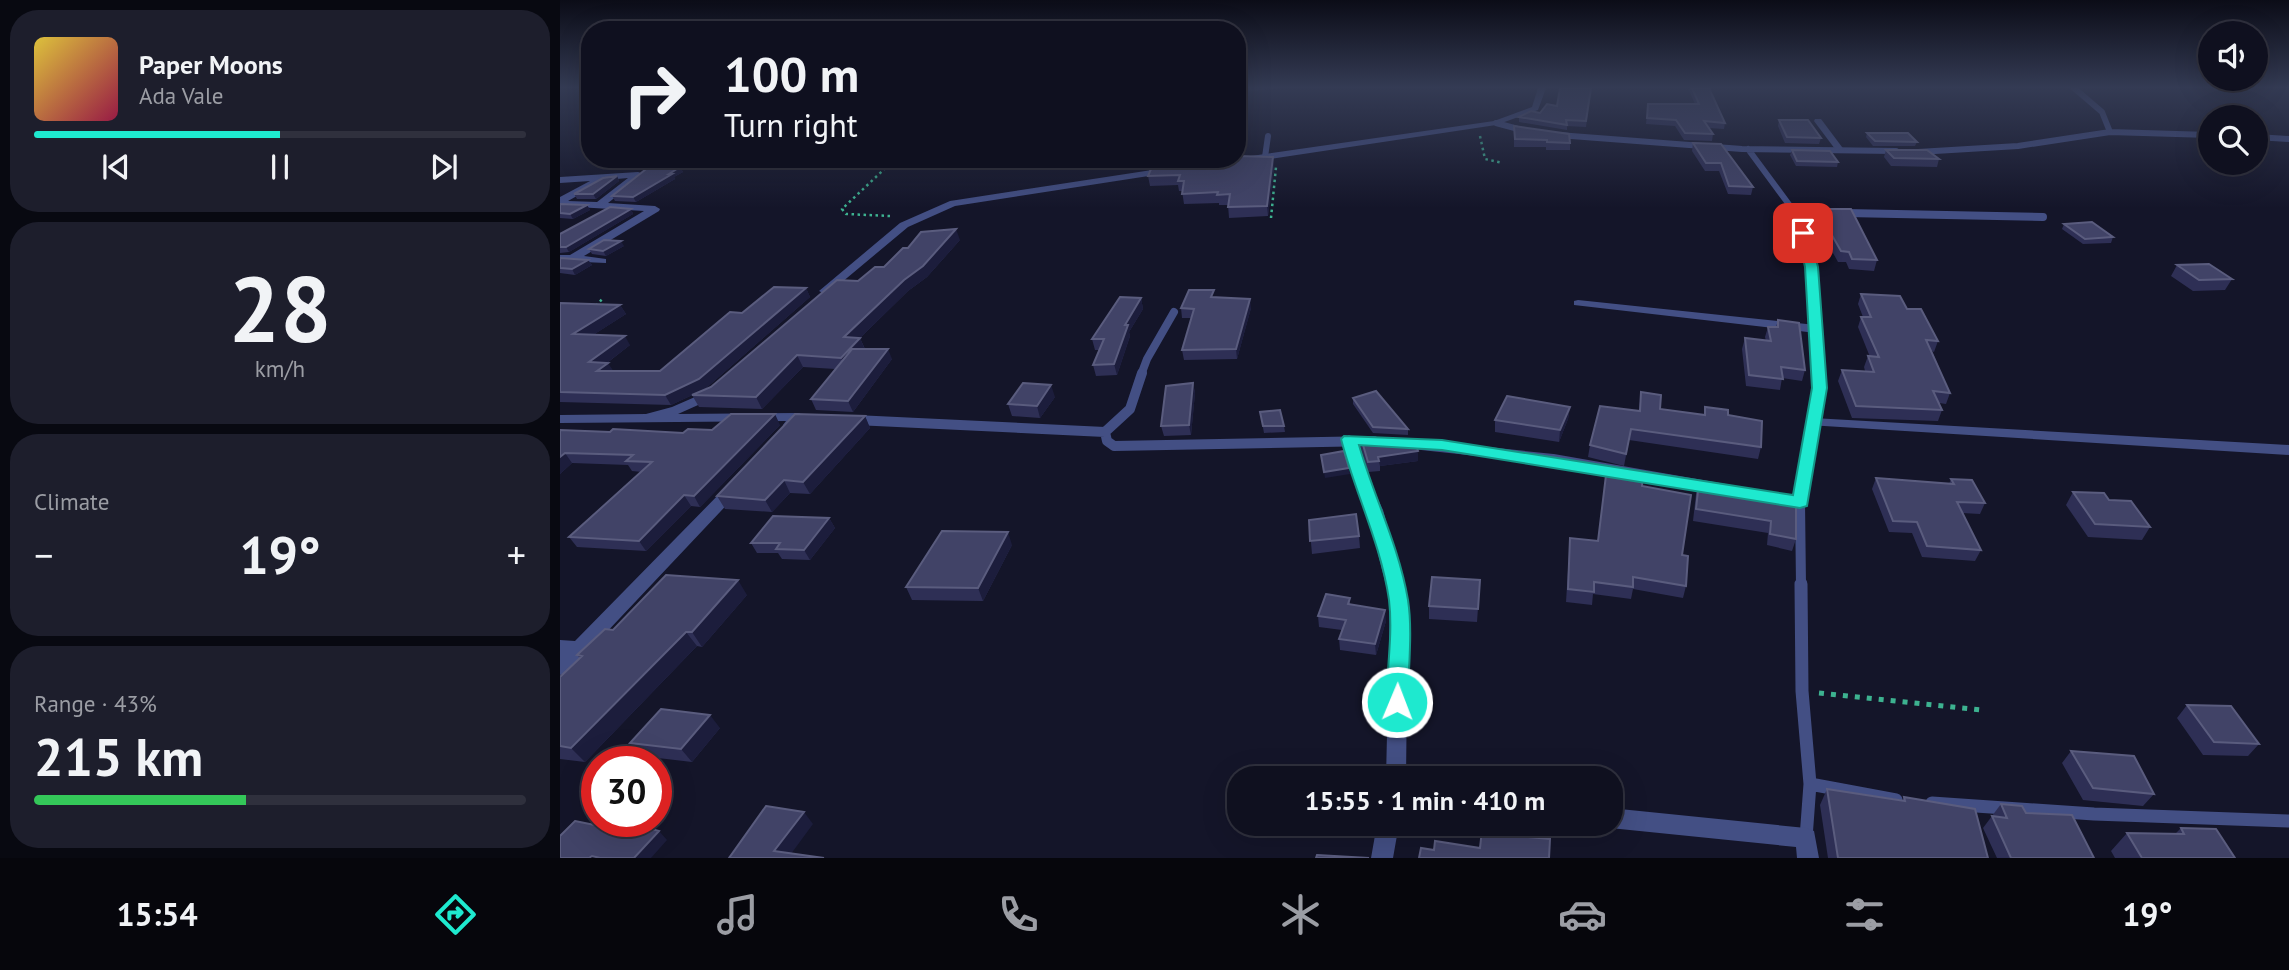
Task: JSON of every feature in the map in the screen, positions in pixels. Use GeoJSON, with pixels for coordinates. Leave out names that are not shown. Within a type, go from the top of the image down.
{"type":"FeatureCollection","features":[{"type":"Feature","properties":{"kind":"street"},"geometry":{"type":"LineString","coordinates":[[1246,160],[1470,128]]}},
{"type":"Feature","properties":{"kind":"street"},"geometry":{"type":"LineString","coordinates":[[1823,128],[1841,151]]}},
{"type":"Feature","properties":{"kind":"street"},"geometry":{"type":"LineString","coordinates":[[814,300],[917,217],[975,198],[1182,169]]}},
{"type":"Feature","properties":{"kind":"street"},"geometry":{"type":"LineString","coordinates":[[560,202],[608,175]]}},
{"type":"Feature","properties":{"kind":"street"},"geometry":{"type":"LineString","coordinates":[[560,180],[638,175],[591,217]]}},
{"type":"Feature","properties":{"kind":"street"},"geometry":{"type":"LineString","coordinates":[[560,202],[655,209],[566,258]]}},
{"type":"Feature","properties":{"kind":"street"},"geometry":{"type":"LineString","coordinates":[[566,258],[602,261]]}},
{"type":"Feature","properties":{"kind":"street"},"geometry":{"type":"LineString","coordinates":[[1578,303],[1816,329]]}},
{"type":"Feature","properties":{"kind":"street"},"geometry":{"type":"LineString","coordinates":[[651,417],[695,404],[719,386]]}},
{"type":"Feature","properties":{"kind":"street"},"geometry":{"type":"LineString","coordinates":[[560,419],[806,417],[781,435]]}},
{"type":"Feature","properties":{"kind":"street"},"geometry":{"type":"LineString","coordinates":[[1813,422],[2289,450]]}},
{"type":"Feature","properties":{"kind":"street"},"geometry":{"type":"LineString","coordinates":[[1349,439],[1359,473],[1375,510],[1399,601],[1396,766]]}},
{"type":"Feature","properties":{"kind":"street"},"geometry":{"type":"LineString","coordinates":[[560,668],[746,475]]}},
{"type":"Feature","properties":{"kind":"street"},"geometry":{"type":"LineString","coordinates":[[560,648],[580,649]]}},
{"type":"Feature","properties":{"kind":"street"},"geometry":{"type":"LineString","coordinates":[[1623,820],[1807,848]]}},
{"type":"Feature","properties":{"kind":"street"},"geometry":{"type":"LineString","coordinates":[[1382,858],[1386,836]]}},
{"type":"Feature","properties":{"kind":"lane"},"geometry":{"type":"LineString","coordinates":[[1518,128],[1539,133]]}},
{"type":"Feature","properties":{"kind":"lane"},"geometry":{"type":"LineString","coordinates":[[1553,135],[1748,149],[1925,152],[2018,146],[2110,132],[2198,135]]}},
{"type":"Feature","properties":{"kind":"lane"},"geometry":{"type":"LineString","coordinates":[[1265,157],[1268,136]]}},
{"type":"Feature","properties":{"kind":"lane"},"geometry":{"type":"LineString","coordinates":[[2268,138],[2289,139]]}},
{"type":"Feature","properties":{"kind":"lane"},"geometry":{"type":"LineString","coordinates":[[1748,149],[1781,196],[1796,212],[1812,267],[1819,388],[1800,502],[1802,691],[1810,784],[1807,848]]}},
{"type":"Feature","properties":{"kind":"lane"},"geometry":{"type":"LineString","coordinates":[[1796,212],[2043,217]]}},
{"type":"Feature","properties":{"kind":"lane"},"geometry":{"type":"LineString","coordinates":[[841,419],[1105,432],[1130,409],[1147,359],[1174,312]]}},
{"type":"Feature","properties":{"kind":"lane"},"geometry":{"type":"LineString","coordinates":[[1105,432],[1107,441],[1114,446],[1349,439],[1442,445],[1800,502]]}},
{"type":"Feature","properties":{"kind":"lane"},"geometry":{"type":"LineString","coordinates":[[1810,784],[1899,800],[2094,814],[2289,821]]}},
{"type":"Feature","properties":{"kind":"path"},"geometry":{"type":"LineString","coordinates":[[1477,128],[1485,159],[1503,163]]}},
{"type":"Feature","properties":{"kind":"path"},"geometry":{"type":"LineString","coordinates":[[1271,218],[1279,155]]}},
{"type":"Feature","properties":{"kind":"path"},"geometry":{"type":"LineString","coordinates":[[885,168],[849,201],[842,212],[917,217]]}},
{"type":"Feature","properties":{"kind":"path"},"geometry":{"type":"LineString","coordinates":[[590,313],[603,298]]}},
{"type":"Feature","properties":{"kind":"path"},"geometry":{"type":"LineString","coordinates":[[1802,691],[1981,710]]}},
{"type":"Feature","properties":{"kind":"building"},"geometry":{"type":"Polygon","coordinates":[[[1514,128],[1528,128],[1569,134],[1570,143],[1547,140],[1515,139],[1514,128]]]}},
{"type":"Feature","properties":{"kind":"building"},"geometry":{"type":"Polygon","coordinates":[[[1682,128],[1709,128],[1713,134],[1685,133],[1682,128]]]}},
{"type":"Feature","properties":{"kind":"building"},"geometry":{"type":"Polygon","coordinates":[[[1783,128],[1814,128],[1821,138],[1787,137],[1783,128]]]}},
{"type":"Feature","properties":{"kind":"building"},"geometry":{"type":"Polygon","coordinates":[[[1867,133],[1908,133],[1917,142],[1875,141],[1867,133]]]}},
{"type":"Feature","properties":{"kind":"building"},"geometry":{"type":"Polygon","coordinates":[[[1693,143],[1721,144],[1753,187],[1729,186],[1721,163],[1706,163],[1693,143]]]}},
{"type":"Feature","properties":{"kind":"building"},"geometry":{"type":"Polygon","coordinates":[[[1792,150],[1830,151],[1838,162],[1797,161],[1792,150]]]}},
{"type":"Feature","properties":{"kind":"building"},"geometry":{"type":"Polygon","coordinates":[[[1886,150],[1927,150],[1939,159],[1894,158],[1886,150]]]}},
{"type":"Feature","properties":{"kind":"building"},"geometry":{"type":"Polygon","coordinates":[[[1246,156],[1273,157],[1267,206],[1228,207],[1230,194],[1217,195],[1218,192],[1182,194],[1184,181],[1178,181],[1180,175],[1148,176],[1151,169],[1246,168],[1246,156]]]}},
{"type":"Feature","properties":{"kind":"building"},"geometry":{"type":"Polygon","coordinates":[[[647,168],[678,168],[633,197],[612,196],[647,168]]]}},
{"type":"Feature","properties":{"kind":"building"},"geometry":{"type":"Polygon","coordinates":[[[617,176],[593,194],[574,194],[603,178],[617,176]]]}},
{"type":"Feature","properties":{"kind":"building"},"geometry":{"type":"Polygon","coordinates":[[[560,204],[587,205],[570,214],[560,213],[560,204]]]}},
{"type":"Feature","properties":{"kind":"building"},"geometry":{"type":"Polygon","coordinates":[[[610,207],[631,209],[566,247],[560,247],[560,234],[610,207]]]}},
{"type":"Feature","properties":{"kind":"building"},"geometry":{"type":"Polygon","coordinates":[[[1817,209],[1851,209],[1877,260],[1852,259],[1849,252],[1841,251],[1817,209]]]}},
{"type":"Feature","properties":{"kind":"building"},"geometry":{"type":"Polygon","coordinates":[[[2092,222],[2113,237],[2085,239],[2064,224],[2092,222]]]}},
{"type":"Feature","properties":{"kind":"building"},"geometry":{"type":"Polygon","coordinates":[[[956,229],[923,266],[904,280],[844,337],[860,338],[841,358],[797,355],[756,397],[692,395],[711,387],[837,280],[858,281],[875,267],[884,267],[903,248],[908,248],[921,232],[956,229]]]}},
{"type":"Feature","properties":{"kind":"building"},"geometry":{"type":"Polygon","coordinates":[[[604,240],[621,241],[603,251],[589,249],[604,240]]]}},
{"type":"Feature","properties":{"kind":"building"},"geometry":{"type":"Polygon","coordinates":[[[560,258],[588,260],[572,269],[560,268],[560,258]]]}},
{"type":"Feature","properties":{"kind":"building"},"geometry":{"type":"Polygon","coordinates":[[[2209,264],[2232,279],[2199,280],[2177,265],[2209,264]]]}},
{"type":"Feature","properties":{"kind":"building"},"geometry":{"type":"Polygon","coordinates":[[[774,287],[806,288],[699,379],[665,395],[560,392],[560,303],[620,305],[573,334],[625,336],[589,362],[608,363],[597,371],[660,371],[730,312],[742,313],[774,287]]]}},
{"type":"Feature","properties":{"kind":"building"},"geometry":{"type":"Polygon","coordinates":[[[1189,290],[1214,290],[1211,297],[1250,299],[1236,349],[1182,350],[1194,309],[1181,308],[1189,290]]]}},
{"type":"Feature","properties":{"kind":"building"},"geometry":{"type":"Polygon","coordinates":[[[1861,294],[1900,296],[1907,309],[1921,309],[1938,341],[1926,340],[1950,393],[1933,391],[1942,410],[1856,406],[1842,370],[1874,372],[1868,356],[1879,357],[1861,317],[1871,317],[1861,294]]]}},
{"type":"Feature","properties":{"kind":"building"},"geometry":{"type":"Polygon","coordinates":[[[1120,297],[1141,298],[1125,325],[1128,325],[1114,364],[1093,365],[1104,339],[1092,339],[1120,297]]]}},
{"type":"Feature","properties":{"kind":"building"},"geometry":{"type":"Polygon","coordinates":[[[1778,320],[1799,323],[1805,370],[1781,367],[1783,379],[1749,375],[1745,338],[1771,341],[1768,327],[1778,327],[1778,320]]]}},
{"type":"Feature","properties":{"kind":"building"},"geometry":{"type":"Polygon","coordinates":[[[852,349],[888,349],[848,401],[811,399],[852,349]]]}},
{"type":"Feature","properties":{"kind":"building"},"geometry":{"type":"Polygon","coordinates":[[[1023,383],[1051,385],[1037,406],[1008,404],[1023,383]]]}},
{"type":"Feature","properties":{"kind":"building"},"geometry":{"type":"Polygon","coordinates":[[[1193,383],[1189,425],[1161,426],[1166,386],[1193,383]]]}},
{"type":"Feature","properties":{"kind":"building"},"geometry":{"type":"Polygon","coordinates":[[[1376,391],[1408,429],[1373,427],[1353,398],[1376,391]]]}},
{"type":"Feature","properties":{"kind":"building"},"geometry":{"type":"Polygon","coordinates":[[[1641,392],[1661,395],[1660,409],[1705,415],[1705,407],[1728,410],[1728,415],[1762,421],[1761,447],[1631,429],[1626,454],[1590,445],[1600,406],[1640,411],[1641,392]]]}},
{"type":"Feature","properties":{"kind":"building"},"geometry":{"type":"Polygon","coordinates":[[[1507,396],[1570,407],[1560,430],[1495,420],[1507,396]]]}},
{"type":"Feature","properties":{"kind":"building"},"geometry":{"type":"Polygon","coordinates":[[[1280,410],[1284,426],[1263,426],[1260,412],[1280,410]]]}},
{"type":"Feature","properties":{"kind":"building"},"geometry":{"type":"Polygon","coordinates":[[[731,414],[775,414],[694,496],[684,495],[639,541],[569,537],[652,462],[626,461],[633,455],[565,453],[560,457],[560,430],[610,432],[613,429],[683,433],[688,429],[712,430],[731,414]]]}},
{"type":"Feature","properties":{"kind":"building"},"geometry":{"type":"Polygon","coordinates":[[[795,414],[865,416],[803,482],[784,480],[765,500],[717,496],[795,414]]]}},
{"type":"Feature","properties":{"kind":"building"},"geometry":{"type":"Polygon","coordinates":[[[1361,438],[1415,442],[1418,451],[1378,457],[1379,461],[1368,462],[1361,438]]]}},
{"type":"Feature","properties":{"kind":"building"},"geometry":{"type":"Polygon","coordinates":[[[1344,451],[1349,468],[1324,472],[1321,455],[1344,451]]]}},
{"type":"Feature","properties":{"kind":"building"},"geometry":{"type":"Polygon","coordinates":[[[1607,467],[1643,473],[1642,486],[1691,495],[1682,555],[1688,556],[1686,586],[1633,577],[1633,587],[1594,582],[1594,592],[1568,589],[1570,538],[1598,541],[1607,467]]]}},
{"type":"Feature","properties":{"kind":"building"},"geometry":{"type":"Polygon","coordinates":[[[1876,478],[1954,484],[1951,479],[1972,480],[1985,503],[1957,502],[1981,550],[1927,546],[1917,522],[1893,521],[1876,478]]]}},
{"type":"Feature","properties":{"kind":"building"},"geometry":{"type":"Polygon","coordinates":[[[1699,482],[1725,486],[1724,490],[1796,505],[1796,539],[1770,534],[1771,521],[1696,509],[1699,482]]]}},
{"type":"Feature","properties":{"kind":"building"},"geometry":{"type":"Polygon","coordinates":[[[2073,492],[2104,493],[2109,500],[2131,501],[2150,527],[2095,524],[2073,492]]]}},
{"type":"Feature","properties":{"kind":"building"},"geometry":{"type":"Polygon","coordinates":[[[1356,514],[1359,536],[1310,541],[1309,520],[1356,514]]]}},
{"type":"Feature","properties":{"kind":"building"},"geometry":{"type":"Polygon","coordinates":[[[773,516],[829,518],[804,550],[776,549],[780,543],[751,543],[773,516]]]}},
{"type":"Feature","properties":{"kind":"building"},"geometry":{"type":"Polygon","coordinates":[[[942,531],[1008,532],[978,588],[906,587],[942,531]]]}},
{"type":"Feature","properties":{"kind":"building"},"geometry":{"type":"Polygon","coordinates":[[[666,575],[738,580],[692,632],[686,632],[571,748],[560,746],[560,677],[582,656],[577,655],[605,629],[613,630],[666,575]]]}},
{"type":"Feature","properties":{"kind":"building"},"geometry":{"type":"Polygon","coordinates":[[[1432,577],[1480,580],[1478,609],[1429,606],[1432,577]]]}},
{"type":"Feature","properties":{"kind":"building"},"geometry":{"type":"Polygon","coordinates":[[[1326,594],[1350,598],[1348,604],[1385,610],[1375,644],[1339,639],[1346,620],[1318,616],[1326,594]]]}},
{"type":"Feature","properties":{"kind":"building"},"geometry":{"type":"Polygon","coordinates":[[[2187,705],[2231,706],[2259,744],[2214,742],[2187,705]]]}},
{"type":"Feature","properties":{"kind":"building"},"geometry":{"type":"Polygon","coordinates":[[[661,709],[710,715],[681,749],[630,743],[661,709]]]}},
{"type":"Feature","properties":{"kind":"building"},"geometry":{"type":"Polygon","coordinates":[[[2071,751],[2134,756],[2154,794],[2093,788],[2071,751]]]}},
{"type":"Feature","properties":{"kind":"building"},"geometry":{"type":"Polygon","coordinates":[[[1827,789],[1905,801],[1904,797],[1975,809],[1988,858],[1838,858],[1827,789]]]}},
{"type":"Feature","properties":{"kind":"building"},"geometry":{"type":"Polygon","coordinates":[[[2001,804],[2022,806],[2026,813],[2072,815],[2094,858],[2011,858],[1992,816],[2007,818],[2001,804]]]}},
{"type":"Feature","properties":{"kind":"building"},"geometry":{"type":"Polygon","coordinates":[[[766,806],[804,812],[774,851],[824,858],[729,858],[766,806]]]}},
{"type":"Feature","properties":{"kind":"building"},"geometry":{"type":"Polygon","coordinates":[[[575,821],[581,822],[581,837],[653,837],[634,858],[560,858],[560,836],[575,821]]]}},
{"type":"Feature","properties":{"kind":"building"},"geometry":{"type":"Polygon","coordinates":[[[2181,828],[2216,829],[2235,858],[2142,858],[2127,833],[2184,834],[2181,828]]]}},
{"type":"Feature","properties":{"kind":"building"},"geometry":{"type":"Polygon","coordinates":[[[1481,836],[1550,839],[1549,858],[1419,858],[1421,848],[1434,850],[1435,841],[1480,848],[1481,836]]]}},
{"type":"Feature","properties":{"kind":"building"},"geometry":{"type":"Polygon","coordinates":[[[1317,855],[1369,858],[1316,858],[1317,855]]]}},
{"type":"Feature","properties":{"kind":"route"},"geometry":{"type":"LineString","coordinates":[[1397,702],[1399,601],[1375,510],[1359,473],[1349,439],[1442,445],[1800,502],[1819,388],[1812,267],[1803,233]]}}]}
